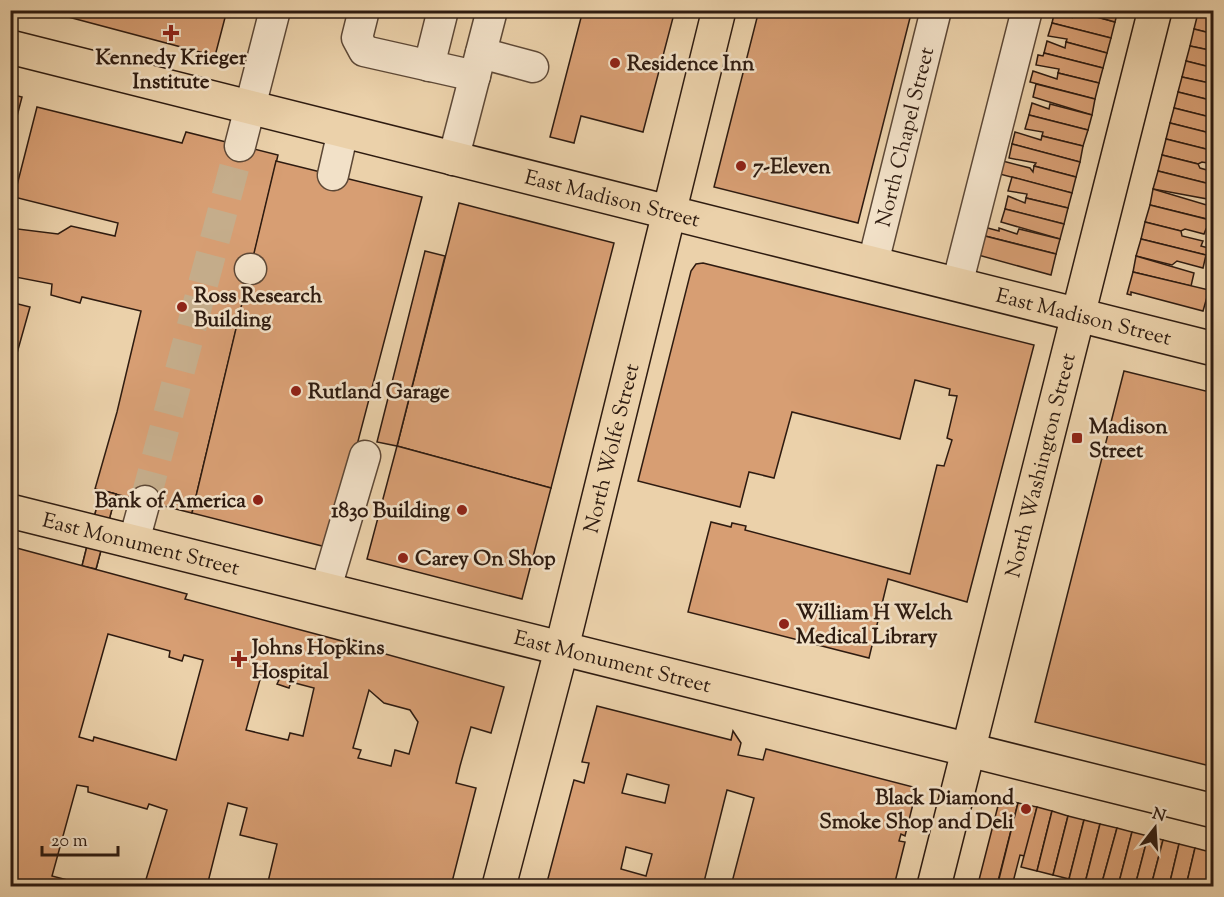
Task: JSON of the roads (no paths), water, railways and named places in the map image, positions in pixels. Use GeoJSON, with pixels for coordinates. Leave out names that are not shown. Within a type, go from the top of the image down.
{"type":"FeatureCollection","features":[{"type":"Feature","properties":{"kind":"main road","name":"North Wolfe Street"},"geometry":{"type":"LineString","coordinates":[[499,886],[562,647],[719,10]]}},
{"type":"Feature","properties":{"kind":"main road","name":"North Washington Street"},"geometry":{"type":"LineString","coordinates":[[940,885],[969,749],[1155,10]]}},
{"type":"Feature","properties":{"kind":"main road","name":"East Madison Street"},"geometry":{"type":"LineString","coordinates":[[10,46],[453,160],[670,211],[1214,349]]}},
{"type":"Feature","properties":{"kind":"main road","name":"East Monument Street"},"geometry":{"type":"LineString","coordinates":[[10,511],[1214,811]]}},
{"type":"Feature","properties":{"kind":"street"},"geometry":{"type":"LineString","coordinates":[[240,146],[275,10]]}},
{"type":"Feature","properties":{"kind":"street"},"geometry":{"type":"LineString","coordinates":[[364,10],[357,38],[364,51],[429,66],[533,67]]}},
{"type":"Feature","properties":{"kind":"street"},"geometry":{"type":"LineString","coordinates":[[429,66],[443,10]]}},
{"type":"Feature","properties":{"kind":"street"},"geometry":{"type":"LineString","coordinates":[[453,160],[492,10]]}},
{"type":"Feature","properties":{"kind":"street","name":"North Chapel Street"},"geometry":{"type":"LineString","coordinates":[[873,263],[936,10]]}},
{"type":"Feature","properties":{"kind":"street"},"geometry":{"type":"LineString","coordinates":[[957,285],[1026,10]]}},
{"type":"Feature","properties":{"kind":"street"},"geometry":{"type":"LineString","coordinates":[[333,175],[343,131]]}},
{"type":"Feature","properties":{"kind":"street"},"geometry":{"type":"LineString","coordinates":[[326,588],[365,456]]}},
{"type":"Feature","properties":{"kind":"street"},"geometry":{"type":"LineString","coordinates":[[134,541],[145,501]]}},
{"type":"Feature","properties":{"kind":"tunnel"},"geometry":{"type":"LineString","coordinates":[[145,501],[240,146]]}},
{"type":"Feature","properties":{"kind":"place","name":"Kennedy Krieger Institute"},"geometry":{"type":"Point","coordinates":[171,33]}},
{"type":"Feature","properties":{"kind":"place","name":"Residence Inn"},"geometry":{"type":"Point","coordinates":[615,63]}},
{"type":"Feature","properties":{"kind":"place","name":"7-Eleven"},"geometry":{"type":"Point","coordinates":[741,166]}},
{"type":"Feature","properties":{"kind":"place","name":"Ross Research Building"},"geometry":{"type":"Point","coordinates":[182,307]}},
{"type":"Feature","properties":{"kind":"place","name":"Rutland Garage"},"geometry":{"type":"Point","coordinates":[296,391]}},
{"type":"Feature","properties":{"kind":"place","name":"Madison Street"},"geometry":{"type":"Point","coordinates":[1077,438]}},
{"type":"Feature","properties":{"kind":"place","name":"Bank of America"},"geometry":{"type":"Point","coordinates":[258,500]}},
{"type":"Feature","properties":{"kind":"place","name":"1830 Building"},"geometry":{"type":"Point","coordinates":[462,510]}},
{"type":"Feature","properties":{"kind":"place","name":"Carey On Shop"},"geometry":{"type":"Point","coordinates":[403,558]}},
{"type":"Feature","properties":{"kind":"place","name":"William H Welch Medical Library"},"geometry":{"type":"Point","coordinates":[784,624]}},
{"type":"Feature","properties":{"kind":"place","name":"Johns Hopkins Hospital"},"geometry":{"type":"Point","coordinates":[239,659]}},
{"type":"Feature","properties":{"kind":"place","name":"Black Diamond Smoke Shop and Deli"},"geometry":{"type":"Point","coordinates":[1026,809]}}]}
